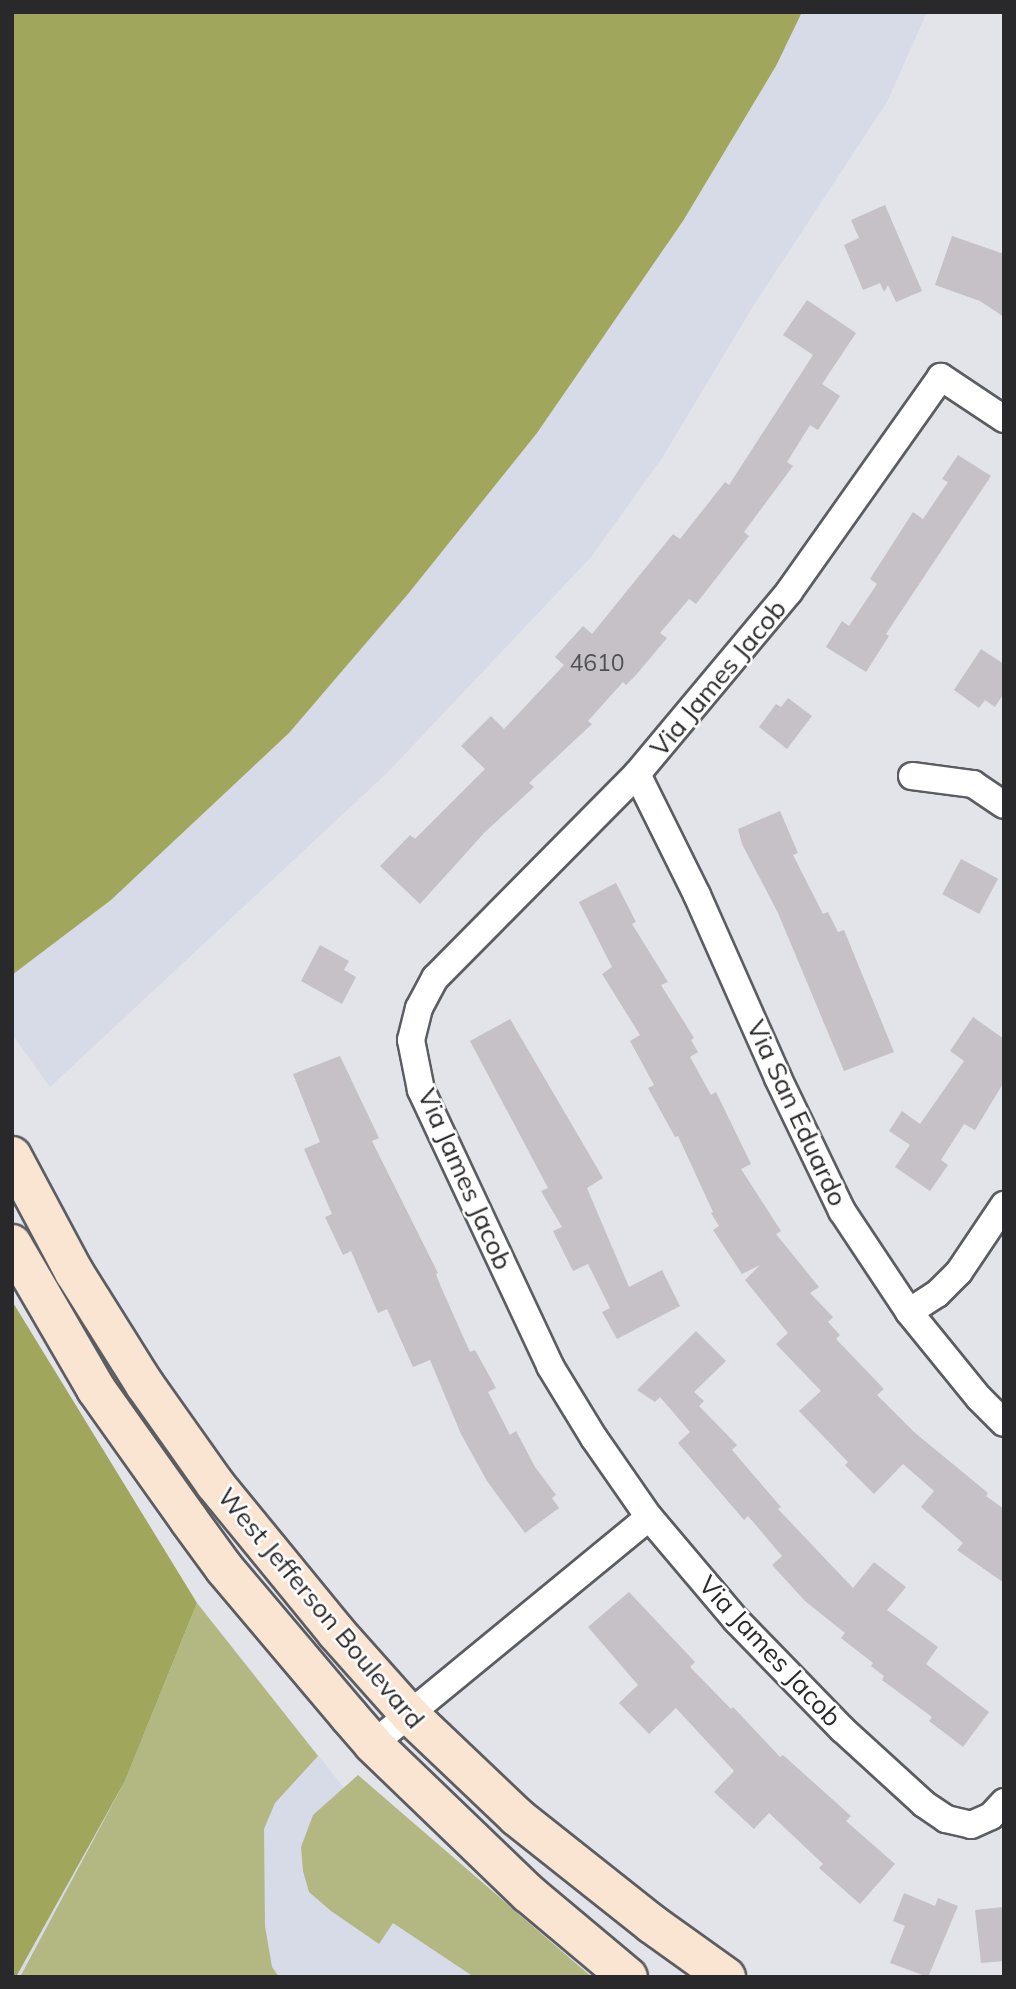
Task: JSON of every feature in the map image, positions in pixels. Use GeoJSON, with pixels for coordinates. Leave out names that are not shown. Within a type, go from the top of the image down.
{"type":"FeatureCollection","features":[{"type":"Feature","properties":{"kind":"main road","name":"West Jefferson Boulevard"},"geometry":{"type":"LineString","coordinates":[[12,1156],[74,1272],[145,1385],[215,1484],[336,1632],[409,1714],[517,1817],[652,1924],[726,1977]]}},
{"type":"Feature","properties":{"kind":"main road","name":"West Jefferson Boulevard"},"geometry":{"type":"LineString","coordinates":[[12,1244],[96,1389],[224,1567],[373,1744],[528,1894],[628,1977]]}},
{"type":"Feature","properties":{"kind":"street","name":"Via James Jacob"},"geometry":{"type":"LineString","coordinates":[[1004,419],[941,377],[789,592],[637,774],[435,978],[419,1008],[411,1040],[421,1090],[550,1366],[594,1437],[649,1517],[737,1621],[842,1729],[924,1804],[946,1819],[971,1825],[991,1816],[1004,1802]]}},
{"type":"Feature","properties":{"kind":"street","name":"Via San Eduardo"},"geometry":{"type":"LineString","coordinates":[[637,774],[697,895],[778,1078],[842,1211],[909,1312],[979,1398],[1004,1423]]}},
{"type":"Feature","properties":{"kind":"street"},"geometry":{"type":"LineString","coordinates":[[912,776],[973,784],[1004,805]]}},
{"type":"Feature","properties":{"kind":"street"},"geometry":{"type":"LineString","coordinates":[[909,1312],[937,1294],[959,1272],[1004,1205]]}},
{"type":"Feature","properties":{"kind":"street"},"geometry":{"type":"LineString","coordinates":[[373,1744],[649,1517]]}},
{"type":"Feature","properties":{"kind":"shaded area"},"geometry":{"type":"Polygon","coordinates":[[[802,12],[927,12],[887,102],[755,303],[662,458],[591,557],[387,773],[50,1087],[12,1034],[12,975],[111,900],[289,733],[408,594],[537,433],[683,221],[776,66],[802,12]]]}},
{"type":"Feature","properties":{"kind":"shaded area"},"geometry":{"type":"Polygon","coordinates":[[[197,1603],[348,1793],[555,1977],[16,1977],[125,1781],[197,1603]]]}},
{"type":"Feature","properties":{"kind":"green space"},"geometry":{"type":"Polygon","coordinates":[[[12,12],[802,12],[776,66],[683,221],[537,433],[408,594],[289,733],[111,900],[12,975],[12,12]]]}},
{"type":"Feature","properties":{"kind":"green space"},"geometry":{"type":"Polygon","coordinates":[[[12,1301],[197,1603],[125,1781],[16,1977],[12,1977],[12,1301]]]}},
{"type":"Feature","properties":{"kind":"green space"},"geometry":{"type":"Polygon","coordinates":[[[197,1603],[318,1756],[275,1803],[264,1829],[265,1926],[272,1967],[279,1977],[20,1977],[125,1781],[197,1603]]]}},
{"type":"Feature","properties":{"kind":"green space"},"geometry":{"type":"Polygon","coordinates":[[[358,1775],[592,1977],[474,1977],[393,1923],[379,1944],[331,1911],[309,1892],[303,1871],[301,1847],[313,1815],[358,1775]]]}},
{"type":"Feature","properties":{"kind":"building"},"geometry":{"type":"Polygon","coordinates":[[[885,205],[922,291],[896,302],[888,285],[884,292],[880,283],[863,290],[844,245],[859,238],[851,220],[885,205]]]}},
{"type":"Feature","properties":{"kind":"building"},"geometry":{"type":"Polygon","coordinates":[[[952,236],[1004,254],[1004,317],[980,301],[935,285],[952,236]]]}},
{"type":"Feature","properties":{"kind":"building"},"geometry":{"type":"Polygon","coordinates":[[[807,300],[856,333],[822,384],[840,396],[818,430],[810,425],[787,462],[793,466],[744,532],[749,536],[696,604],[689,599],[660,633],[667,638],[636,675],[626,685],[623,682],[588,721],[592,724],[529,783],[534,787],[485,832],[420,904],[380,866],[410,835],[415,839],[485,769],[461,746],[491,716],[504,729],[564,665],[555,657],[583,626],[592,634],[673,534],[680,539],[725,482],[729,485],[813,355],[783,335],[807,300]]]}},
{"type":"Feature","properties":{"kind":"building"},"geometry":{"type":"Polygon","coordinates":[[[958,455],[991,476],[886,634],[889,636],[866,672],[826,647],[842,621],[849,626],[877,584],[870,579],[913,512],[923,519],[948,482],[942,479],[958,455]]]}},
{"type":"Feature","properties":{"kind":"building"},"geometry":{"type":"Polygon","coordinates":[[[981,649],[1004,664],[1004,693],[995,707],[985,700],[979,708],[954,690],[981,649]]]}},
{"type":"Feature","properties":{"kind":"building"},"geometry":{"type":"Polygon","coordinates":[[[788,698],[812,716],[787,749],[759,727],[776,704],[781,707],[788,698]]]}},
{"type":"Feature","properties":{"kind":"building"},"geometry":{"type":"Polygon","coordinates":[[[780,811],[798,853],[793,855],[823,914],[828,912],[838,932],[844,930],[894,1052],[844,1071],[778,913],[742,844],[738,829],[780,811]]]}},
{"type":"Feature","properties":{"kind":"building"},"geometry":{"type":"Polygon","coordinates":[[[961,859],[998,879],[979,914],[942,894],[961,859]]]}},
{"type":"Feature","properties":{"kind":"building"},"geometry":{"type":"Polygon","coordinates":[[[616,883],[636,922],[632,924],[668,982],[661,985],[694,1038],[691,1040],[698,1052],[690,1057],[711,1095],[716,1092],[751,1164],[741,1169],[781,1231],[776,1234],[819,1287],[810,1293],[833,1317],[828,1322],[840,1335],[836,1339],[884,1389],[877,1395],[914,1432],[1004,1509],[1004,1583],[957,1550],[963,1543],[921,1507],[934,1491],[903,1464],[874,1494],[845,1465],[848,1462],[799,1411],[821,1391],[776,1344],[788,1333],[745,1280],[760,1265],[742,1274],[713,1230],[719,1226],[711,1213],[713,1212],[678,1136],[675,1137],[648,1088],[654,1085],[630,1041],[640,1035],[602,974],[612,967],[579,902],[616,883]]]}},
{"type":"Feature","properties":{"kind":"building"},"geometry":{"type":"Polygon","coordinates":[[[320,945],[349,961],[344,970],[356,977],[342,1004],[301,981],[320,945]]]}},
{"type":"Feature","properties":{"kind":"building"},"geometry":{"type":"Polygon","coordinates":[[[973,1017],[1004,1039],[1004,1082],[975,1130],[964,1124],[941,1160],[948,1165],[930,1191],[895,1167],[910,1145],[889,1131],[902,1111],[920,1124],[964,1061],[950,1051],[973,1017]]]}},
{"type":"Feature","properties":{"kind":"building"},"geometry":{"type":"Polygon","coordinates":[[[510,1019],[603,1178],[587,1188],[629,1287],[662,1270],[680,1306],[617,1339],[602,1312],[610,1308],[588,1264],[573,1271],[553,1231],[562,1227],[541,1191],[548,1188],[470,1041],[510,1019]]]}},
{"type":"Feature","properties":{"kind":"building"},"geometry":{"type":"Polygon","coordinates":[[[340,1056],[379,1138],[372,1141],[438,1273],[436,1274],[441,1287],[470,1352],[475,1350],[496,1388],[488,1392],[510,1435],[516,1431],[535,1467],[556,1495],[552,1498],[559,1508],[525,1533],[487,1481],[461,1434],[430,1360],[413,1367],[387,1309],[378,1313],[351,1251],[343,1255],[325,1217],[332,1214],[304,1149],[320,1142],[293,1074],[340,1056]]]}},
{"type":"Feature","properties":{"kind":"building"},"geometry":{"type":"Polygon","coordinates":[[[696,1331],[726,1361],[694,1392],[704,1401],[699,1406],[737,1445],[732,1450],[781,1507],[778,1509],[853,1588],[874,1562],[906,1587],[887,1610],[938,1647],[926,1664],[989,1712],[963,1747],[929,1721],[932,1717],[882,1680],[884,1676],[871,1666],[873,1663],[841,1638],[845,1633],[805,1601],[772,1565],[782,1556],[748,1516],[744,1520],[678,1443],[690,1432],[660,1397],[655,1402],[637,1390],[696,1331]]]}},
{"type":"Feature","properties":{"kind":"building"},"geometry":{"type":"Polygon","coordinates":[[[629,1592],[695,1662],[690,1667],[731,1709],[733,1707],[780,1757],[783,1755],[851,1816],[846,1821],[895,1864],[860,1904],[819,1868],[823,1864],[769,1813],[754,1829],[714,1792],[734,1771],[676,1708],[649,1734],[619,1703],[638,1685],[588,1627],[629,1592]]]}},
{"type":"Feature","properties":{"kind":"building"},"geometry":{"type":"Polygon","coordinates":[[[904,1893],[935,1906],[938,1898],[958,1906],[928,1977],[890,1963],[905,1926],[893,1921],[904,1893]]]}},
{"type":"Feature","properties":{"kind":"building"},"geometry":{"type":"Polygon","coordinates":[[[1003,1907],[1004,1961],[981,1963],[975,1910],[1003,1907]]]}}]}
